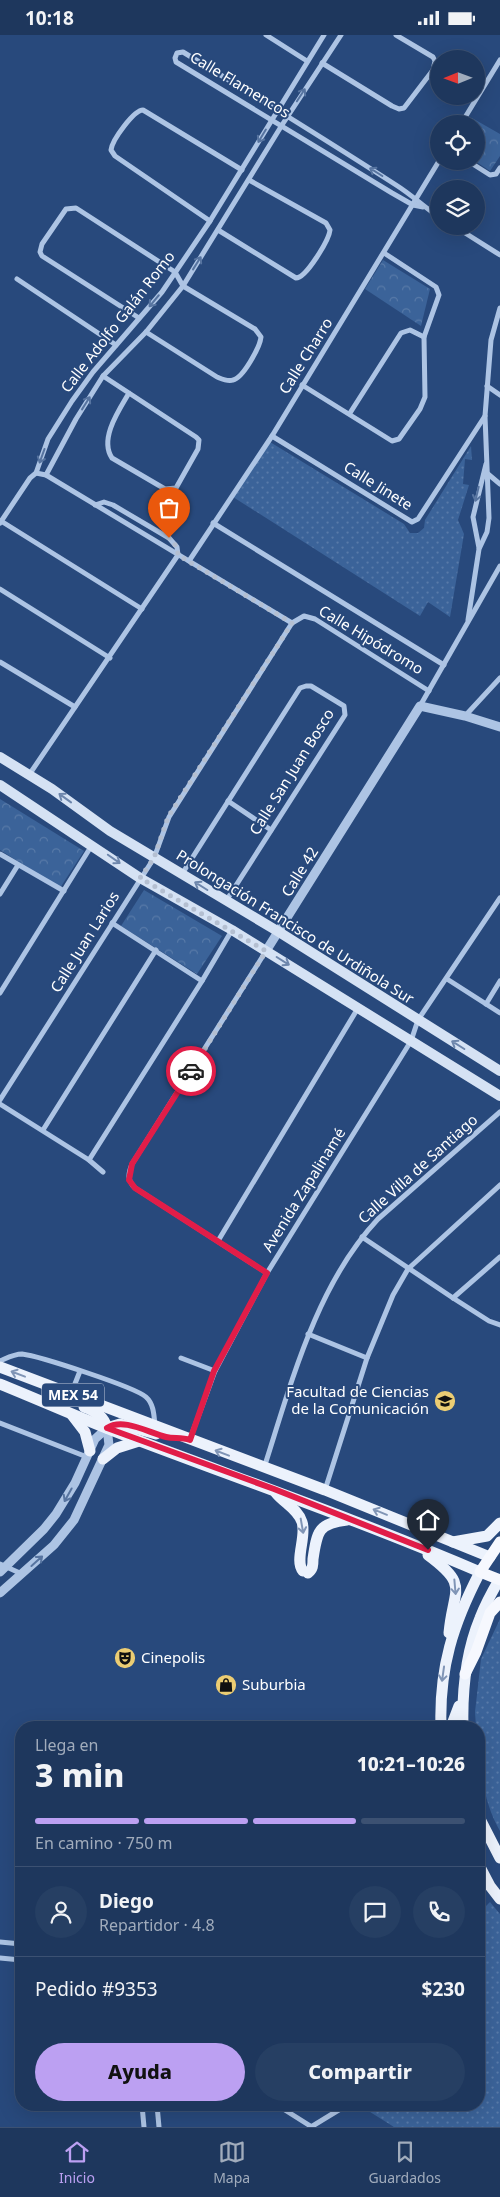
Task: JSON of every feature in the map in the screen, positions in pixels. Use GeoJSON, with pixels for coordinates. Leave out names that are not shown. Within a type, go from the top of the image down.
{"type":"FeatureCollection","features":[{"type":"Feature","properties":{"kind":"highway"},"geometry":{"type":"LineString","coordinates":[[480,1572],[495,1559],[500,1542]]}},
{"type":"Feature","properties":{"kind":"highway","name":"MEX 54"},"geometry":{"type":"LineString","coordinates":[[480,1572],[500,1579]]}},
{"type":"Feature","properties":{"kind":"highway"},"geometry":{"type":"LineString","coordinates":[[465,1674],[476,1652],[490,1613],[500,1601]]}},
{"type":"Feature","properties":{"kind":"main road","name":"Prolongación Francisco de Urdiñola Sur"},"geometry":{"type":"LineString","coordinates":[[0,757],[110,831],[279,932],[418,1020],[499,1067]]}},
{"type":"Feature","properties":{"kind":"main road"},"geometry":{"type":"LineString","coordinates":[[0,785],[92,844],[140,878],[232,929],[500,1096]]}},
{"type":"Feature","properties":{"kind":"main road","name":"MEX 54"},"geometry":{"type":"LineString","coordinates":[[0,1367],[264,1469],[325,1490],[495,1559]]}},
{"type":"Feature","properties":{"kind":"main road","name":"MEX 54"},"geometry":{"type":"LineString","coordinates":[[0,1384],[139,1441],[274,1489],[410,1542],[480,1572]]}},
{"type":"Feature","properties":{"kind":"main road"},"geometry":{"type":"LineString","coordinates":[[66,1392],[66,1399],[99,1414],[105,1421],[107,1428],[120,1424],[169,1438],[185,1438]]}},
{"type":"Feature","properties":{"kind":"main road"},"geometry":{"type":"LineString","coordinates":[[67,1410],[84,1429],[88,1454]]}},
{"type":"Feature","properties":{"kind":"main road"},"geometry":{"type":"LineString","coordinates":[[103,1459],[117,1448],[139,1441]]}},
{"type":"Feature","properties":{"kind":"main road"},"geometry":{"type":"LineString","coordinates":[[297,1480],[316,1506],[352,1501]]}},
{"type":"Feature","properties":{"kind":"main road"},"geometry":{"type":"LineString","coordinates":[[274,1489],[295,1510],[302,1520],[304,1529],[300,1565],[305,1572],[312,1569],[316,1539],[321,1529],[328,1523],[350,1520]]}},
{"type":"Feature","properties":{"kind":"main road"},"geometry":{"type":"LineString","coordinates":[[452,1542],[487,1536],[500,1523]]}},
{"type":"Feature","properties":{"kind":"main road"},"geometry":{"type":"LineString","coordinates":[[410,1542],[442,1565],[456,1582],[440,1701],[441,1721]]}},
{"type":"Feature","properties":{"kind":"main road"},"geometry":{"type":"LineString","coordinates":[[448,1648],[466,1599],[480,1572]]}},
{"type":"Feature","properties":{"kind":"main road"},"geometry":{"type":"LineString","coordinates":[[463,1721],[465,1674],[472,1641],[480,1617],[500,1579]]}},
{"type":"Feature","properties":{"kind":"main road"},"geometry":{"type":"LineString","coordinates":[[455,1721],[464,1687]]}},
{"type":"Feature","properties":{"kind":"main road"},"geometry":{"type":"LineString","coordinates":[[485,1829],[500,1858]]}},
{"type":"Feature","properties":{"kind":"main road"},"geometry":{"type":"LineString","coordinates":[[485,1874],[500,1899]]}},
{"type":"Feature","properties":{"kind":"street"},"geometry":{"type":"LineString","coordinates":[[266,35],[307,61]]}},
{"type":"Feature","properties":{"kind":"street","name":"Calle Adolfo Galán Romo"},"geometry":{"type":"LineString","coordinates":[[1,522],[30,478],[36,473],[48,439],[59,420],[83,386],[175,272],[210,221],[324,35]]}},
{"type":"Feature","properties":{"kind":"street","name":"Calle Adolfo Galán Romo"},"geometry":{"type":"LineString","coordinates":[[46,475],[76,419],[104,376],[146,332],[183,286],[287,116],[341,35]]}},
{"type":"Feature","properties":{"kind":"street"},"geometry":{"type":"LineString","coordinates":[[322,63],[392,106],[399,109],[404,108],[433,70],[435,61],[433,57],[396,35]]}},
{"type":"Feature","properties":{"kind":"street","name":"Calle Flamencos"},"geometry":{"type":"LineString","coordinates":[[423,207],[417,199],[278,110],[183,52],[180,51],[176,55],[176,62],[413,205],[423,207],[430,211]]}},
{"type":"Feature","properties":{"kind":"street"},"geometry":{"type":"LineString","coordinates":[[467,115],[498,68],[500,60]]}},
{"type":"Feature","properties":{"kind":"street"},"geometry":{"type":"LineString","coordinates":[[210,221],[115,156],[112,150],[114,141],[136,111],[146,111],[242,170]]}},
{"type":"Feature","properties":{"kind":"street"},"geometry":{"type":"LineString","coordinates":[[482,170],[490,175],[496,174],[500,168]]}},
{"type":"Feature","properties":{"kind":"street","name":"Calle Charro"},"geometry":{"type":"LineString","coordinates":[[188,561],[272,436],[434,170]]}},
{"type":"Feature","properties":{"kind":"street"},"geometry":{"type":"LineString","coordinates":[[218,230],[296,278],[304,275],[327,241],[330,230],[326,223],[249,180]]}},
{"type":"Feature","properties":{"kind":"street"},"geometry":{"type":"LineString","coordinates":[[139,318],[42,257],[40,249],[42,244],[66,209],[76,207],[175,272],[183,286],[259,332],[261,337],[258,348],[239,377],[230,381],[218,377],[146,332]]}},
{"type":"Feature","properties":{"kind":"street"},"geometry":{"type":"LineString","coordinates":[[468,235],[500,255]]}},
{"type":"Feature","properties":{"kind":"street"},"geometry":{"type":"LineString","coordinates":[[302,385],[350,413],[392,441],[399,439],[420,409],[425,397],[424,337],[439,295],[436,287],[384,253]]}},
{"type":"Feature","properties":{"kind":"street"},"geometry":{"type":"LineString","coordinates":[[17,279],[116,345]]}},
{"type":"Feature","properties":{"kind":"street"},"geometry":{"type":"LineString","coordinates":[[468,620],[479,549],[487,532],[489,519],[485,416],[488,364],[500,308]]}},
{"type":"Feature","properties":{"kind":"street"},"geometry":{"type":"LineString","coordinates":[[350,413],[401,333],[410,330],[424,337]]}},
{"type":"Feature","properties":{"kind":"street"},"geometry":{"type":"LineString","coordinates":[[104,376],[199,440],[198,449],[176,487],[165,489],[112,458],[109,454],[108,445],[113,419],[129,393]]}},
{"type":"Feature","properties":{"kind":"street"},"geometry":{"type":"LineString","coordinates":[[487,386],[500,395]]}},
{"type":"Feature","properties":{"kind":"street","name":"Calle Jinete"},"geometry":{"type":"LineString","coordinates":[[272,436],[412,522],[418,519],[485,416]]}},
{"type":"Feature","properties":{"kind":"street"},"geometry":{"type":"LineString","coordinates":[[486,472],[500,484]]}},
{"type":"Feature","properties":{"kind":"street"},"geometry":{"type":"LineString","coordinates":[[479,549],[473,517],[486,472]]}},
{"type":"Feature","properties":{"kind":"street"},"geometry":{"type":"LineString","coordinates":[[36,473],[46,475],[292,623]]}},
{"type":"Feature","properties":{"kind":"street"},"geometry":{"type":"LineString","coordinates":[[29,775],[178,555],[175,544],[165,535],[113,505],[104,503],[95,505]]}},
{"type":"Feature","properties":{"kind":"street"},"geometry":{"type":"LineString","coordinates":[[1,522],[142,609]]}},
{"type":"Feature","properties":{"kind":"street"},"geometry":{"type":"LineString","coordinates":[[214,523],[444,665]]}},
{"type":"Feature","properties":{"kind":"street","name":"Calle 42"},"geometry":{"type":"LineString","coordinates":[[218,1241],[135,1188],[129,1180],[132,1164],[420,706],[500,566]]}},
{"type":"Feature","properties":{"kind":"street"},"geometry":{"type":"LineString","coordinates":[[0,589],[110,658]]}},
{"type":"Feature","properties":{"kind":"street","name":"Calle Juan Larios"},"geometry":{"type":"LineString","coordinates":[[0,1099],[154,858],[168,817],[292,623],[298,618]]}},
{"type":"Feature","properties":{"kind":"street","name":"Calle Hipódromo"},"geometry":{"type":"LineString","coordinates":[[298,618],[315,619],[429,691]]}},
{"type":"Feature","properties":{"kind":"street"},"geometry":{"type":"LineString","coordinates":[[0,662],[75,707]]}},
{"type":"Feature","properties":{"kind":"street"},"geometry":{"type":"LineString","coordinates":[[465,716],[500,678]]}},
{"type":"Feature","properties":{"kind":"street","name":"Calle San Juan Bosco"},"geometry":{"type":"LineString","coordinates":[[182,874],[300,688],[311,687],[344,706],[344,718],[226,901]]}},
{"type":"Feature","properties":{"kind":"street"},"geometry":{"type":"LineString","coordinates":[[420,706],[465,716],[500,727]]}},
{"type":"Feature","properties":{"kind":"street"},"geometry":{"type":"LineString","coordinates":[[228,801],[271,829]]}},
{"type":"Feature","properties":{"kind":"street"},"geometry":{"type":"LineString","coordinates":[[0,993],[92,844]]}},
{"type":"Feature","properties":{"kind":"street"},"geometry":{"type":"LineString","coordinates":[[0,853],[64,891]]}},
{"type":"Feature","properties":{"kind":"street"},"geometry":{"type":"LineString","coordinates":[[0,894],[18,865]]}},
{"type":"Feature","properties":{"kind":"street","name":"Avenida Zapalinamé"},"geometry":{"type":"LineString","coordinates":[[185,1438],[214,1371],[267,1273],[411,1041],[418,1020],[500,897]]}},
{"type":"Feature","properties":{"kind":"street"},"geometry":{"type":"LineString","coordinates":[[112,923],[202,981]]}},
{"type":"Feature","properties":{"kind":"street"},"geometry":{"type":"LineString","coordinates":[[89,1160],[202,981],[232,929]]}},
{"type":"Feature","properties":{"kind":"street"},"geometry":{"type":"LineString","coordinates":[[43,1130],[156,950]]}},
{"type":"Feature","properties":{"kind":"street"},"geometry":{"type":"LineString","coordinates":[[447,979],[500,1013]]}},
{"type":"Feature","properties":{"kind":"street"},"geometry":{"type":"LineString","coordinates":[[486,1004],[500,981]]}},
{"type":"Feature","properties":{"kind":"street"},"geometry":{"type":"LineString","coordinates":[[267,1273],[218,1241],[358,1008]]}},
{"type":"Feature","properties":{"kind":"street"},"geometry":{"type":"LineString","coordinates":[[0,1104],[89,1160],[104,1172]]}},
{"type":"Feature","properties":{"kind":"street","name":"Calle Villa de Santiago"},"geometry":{"type":"LineString","coordinates":[[264,1469],[308,1334],[322,1305],[362,1237],[378,1219],[500,1113]]}},
{"type":"Feature","properties":{"kind":"street"},"geometry":{"type":"LineString","coordinates":[[325,1490],[367,1358],[393,1295],[408,1269],[500,1185]]}},
{"type":"Feature","properties":{"kind":"street"},"geometry":{"type":"LineString","coordinates":[[362,1237],[489,1321],[500,1325]]}},
{"type":"Feature","properties":{"kind":"street"},"geometry":{"type":"LineString","coordinates":[[453,1298],[500,1257]]}},
{"type":"Feature","properties":{"kind":"street"},"geometry":{"type":"LineString","coordinates":[[308,1334],[367,1358]]}},
{"type":"Feature","properties":{"kind":"street"},"geometry":{"type":"LineString","coordinates":[[0,1361],[22,1354],[80,1371],[139,1392],[146,1397],[154,1411],[150,1424]]}},
{"type":"Feature","properties":{"kind":"street"},"geometry":{"type":"LineString","coordinates":[[182,1357],[214,1371]]}},
{"type":"Feature","properties":{"kind":"street"},"geometry":{"type":"LineString","coordinates":[[66,1392],[80,1371]]}},
{"type":"Feature","properties":{"kind":"street"},"geometry":{"type":"LineString","coordinates":[[0,1423],[88,1454]]}},
{"type":"Feature","properties":{"kind":"street"},"geometry":{"type":"LineString","coordinates":[[2,1568],[44,1529],[56,1515],[75,1483],[95,1439],[107,1428]]}},
{"type":"Feature","properties":{"kind":"street"},"geometry":{"type":"LineString","coordinates":[[0,1593],[54,1545],[74,1520],[109,1445],[107,1428]]}},
{"type":"Feature","properties":{"kind":"street"},"geometry":{"type":"LineString","coordinates":[[2,1568],[22,1574]]}},
{"type":"Feature","properties":{"kind":"street"},"geometry":{"type":"LineString","coordinates":[[0,1942],[15,1943]]}},
{"type":"Feature","properties":{"kind":"street"},"geometry":{"type":"LineString","coordinates":[[0,1958],[15,1959]]}},
{"type":"Feature","properties":{"kind":"street"},"geometry":{"type":"LineString","coordinates":[[143,2111],[144,2127]]}},
{"type":"Feature","properties":{"kind":"street"},"geometry":{"type":"LineString","coordinates":[[158,2111],[159,2127]]}},
{"type":"Feature","properties":{"kind":"street"},"geometry":{"type":"LineString","coordinates":[[286,2111],[311,2127],[336,2111]]}},
{"type":"Feature","properties":{"kind":"green space"},"geometry":{"type":"Polygon","coordinates":[[[485,125],[500,134],[500,156],[490,171],[485,168],[485,125]]]}},
{"type":"Feature","properties":{"kind":"green space"},"geometry":{"type":"Polygon","coordinates":[[[383,260],[430,289],[421,326],[365,289],[383,260]]]}},
{"type":"Feature","properties":{"kind":"green space"},"geometry":{"type":"Polygon","coordinates":[[[270,442],[404,524],[410,533],[418,533],[424,528],[425,520],[471,446],[472,460],[465,459],[463,484],[469,485],[458,520],[464,534],[450,617],[428,602],[420,616],[233,497],[270,442]]]}},
{"type":"Feature","properties":{"kind":"green space"},"geometry":{"type":"Polygon","coordinates":[[[0,799],[84,851],[60,888],[0,850],[0,799]]]}},
{"type":"Feature","properties":{"kind":"green space"},"geometry":{"type":"Polygon","coordinates":[[[144,890],[222,936],[197,974],[121,926],[144,890]]]}},
{"type":"Feature","properties":{"kind":"green space"},"geometry":{"type":"Polygon","coordinates":[[[500,1619],[500,1831],[485,1794],[485,1721],[476,1721],[481,1659],[500,1619]]]}},
{"type":"Feature","properties":{"kind":"green space"},"geometry":{"type":"Polygon","coordinates":[[[490,1902],[500,1914],[500,2127],[394,2127],[369,2111],[485,2111],[485,1907],[490,1902]]]}},
{"type":"Feature","properties":{"kind":"way so far"},"geometry":{"type":"LineString","coordinates":[[169,538],[177,547],[178,555],[292,623],[168,817],[162,829],[154,858],[140,878],[232,929],[266,951],[191,1071]]}},
{"type":"Feature","properties":{"kind":"place","name":"Facultad de Ciencias de la Comunicación"},"geometry":{"type":"Point","coordinates":[445,1401]}},
{"type":"Feature","properties":{"kind":"place","name":"Cinepolis"},"geometry":{"type":"Point","coordinates":[125,1658]}},
{"type":"Feature","properties":{"kind":"place","name":"Suburbia"},"geometry":{"type":"Point","coordinates":[226,1685]}},
{"type":"Feature","properties":{"kind":"route"},"geometry":{"type":"LineString","coordinates":[[191,1071],[132,1164],[128,1175],[129,1180],[135,1188],[267,1273],[214,1371],[190,1440],[181,1437],[169,1438],[120,1424],[107,1428],[274,1489],[428,1550]]}}]}
